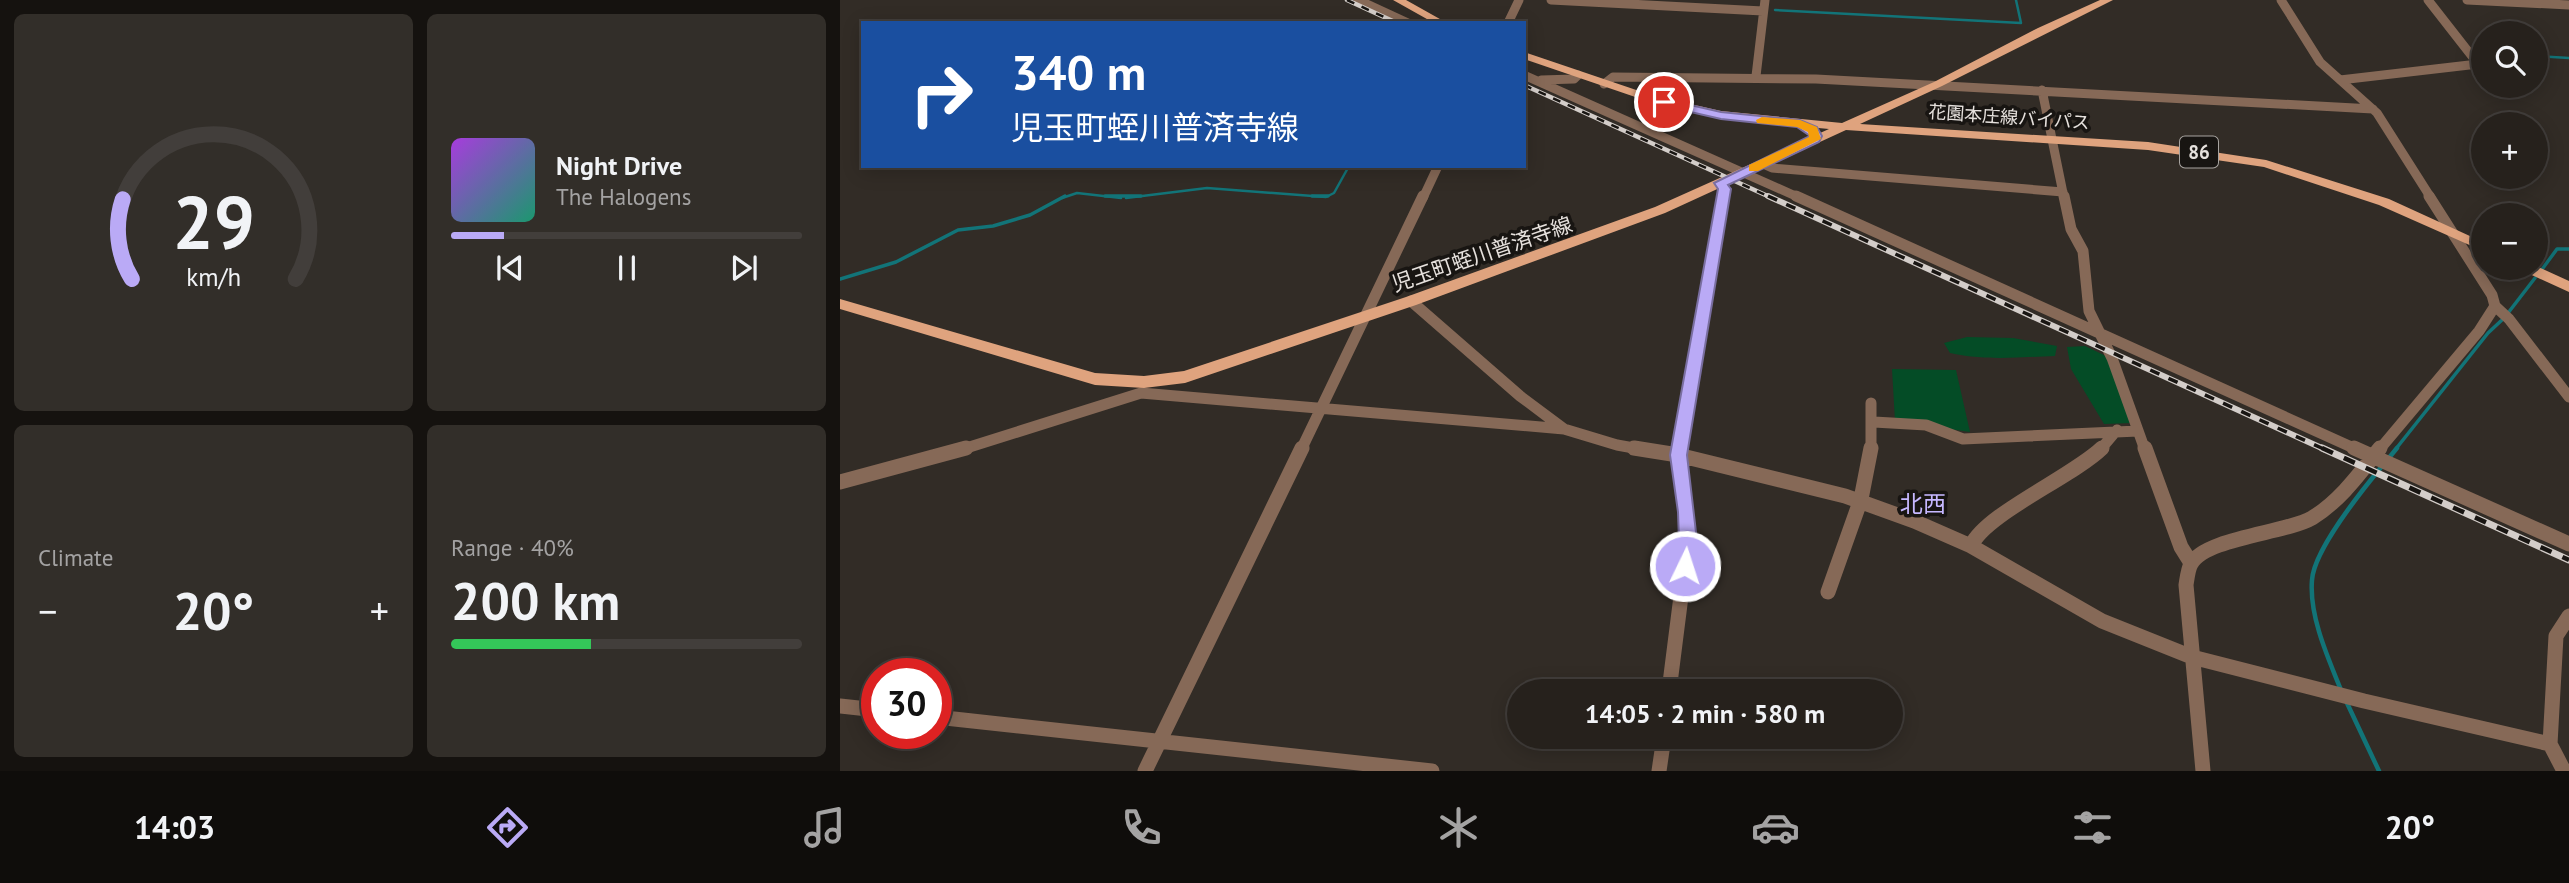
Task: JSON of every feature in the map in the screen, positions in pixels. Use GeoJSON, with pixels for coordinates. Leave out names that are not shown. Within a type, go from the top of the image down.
{"type":"FeatureCollection","features":[{"type":"Feature","properties":{"kind":"main road"},"geometry":{"type":"LineString","coordinates":[[1398,0],[1438,21]]}},
{"type":"Feature","properties":{"kind":"main road","name":"児玉町蛭川普済寺線"},"geometry":{"type":"LineString","coordinates":[[840,303],[1095,379],[1143,388],[1185,377],[1366,317],[1625,225],[1938,84],[2042,30],[2108,0]]}},
{"type":"Feature","properties":{"kind":"main road","name":"花園本庄線バイパス"},"geometry":{"type":"LineString","coordinates":[[1526,56],[1604,84],[1721,115],[1800,123],[2162,147],[2266,164],[2384,202],[2471,242]]}},
{"type":"Feature","properties":{"kind":"main road"},"geometry":{"type":"LineString","coordinates":[[1886,108],[1881,117],[1898,129]]}},
{"type":"Feature","properties":{"kind":"main road"},"geometry":{"type":"LineString","coordinates":[[1800,123],[1815,132],[1815,139]]}},
{"type":"Feature","properties":{"kind":"main road"},"geometry":{"type":"LineString","coordinates":[[2548,277],[2569,287]]}},
{"type":"Feature","properties":{"kind":"street"},"geometry":{"type":"LineString","coordinates":[[1358,0],[1404,21]]}},
{"type":"Feature","properties":{"kind":"street"},"geometry":{"type":"LineString","coordinates":[[1509,21],[1519,0]]}},
{"type":"Feature","properties":{"kind":"street"},"geometry":{"type":"LineString","coordinates":[[1551,0],[1657,3],[1763,11]]}},
{"type":"Feature","properties":{"kind":"street"},"geometry":{"type":"LineString","coordinates":[[1756,76],[1765,0]]}},
{"type":"Feature","properties":{"kind":"street"},"geometry":{"type":"LineString","coordinates":[[2281,0],[2320,62],[2373,109],[2492,295],[2495,306],[2509,319],[2569,397]]}},
{"type":"Feature","properties":{"kind":"street"},"geometry":{"type":"LineString","coordinates":[[2340,80],[2478,64],[2428,0]]}},
{"type":"Feature","properties":{"kind":"street"},"geometry":{"type":"LineString","coordinates":[[2467,0],[2569,5]]}},
{"type":"Feature","properties":{"kind":"street"},"geometry":{"type":"LineString","coordinates":[[1537,80],[1574,79],[1578,75]]}},
{"type":"Feature","properties":{"kind":"street"},"geometry":{"type":"LineString","coordinates":[[1526,76],[2569,544]]}},
{"type":"Feature","properties":{"kind":"street"},"geometry":{"type":"LineString","coordinates":[[1604,84],[1613,77],[1756,76],[2373,109]]}},
{"type":"Feature","properties":{"kind":"street"},"geometry":{"type":"LineString","coordinates":[[2042,90],[2071,229],[2083,251],[2089,311],[2112,358],[2181,547],[2191,563]]}},
{"type":"Feature","properties":{"kind":"street"},"geometry":{"type":"LineString","coordinates":[[1763,164],[1772,168],[2063,192]]}},
{"type":"Feature","properties":{"kind":"street"},"geometry":{"type":"LineString","coordinates":[[1145,771],[1437,168]]}},
{"type":"Feature","properties":{"kind":"street"},"geometry":{"type":"LineString","coordinates":[[1671,679],[1688,541],[1678,455],[1724,189],[1721,183]]}},
{"type":"Feature","properties":{"kind":"street"},"geometry":{"type":"LineString","coordinates":[[1410,301],[1520,396],[1564,429]]}},
{"type":"Feature","properties":{"kind":"street"},"geometry":{"type":"LineString","coordinates":[[2203,771],[2186,585],[2191,563],[2203,552],[2224,544],[2311,519],[2339,497],[2479,331],[2495,306]]}},
{"type":"Feature","properties":{"kind":"street"},"geometry":{"type":"LineString","coordinates":[[840,482],[995,440],[1143,388],[1318,410],[1564,429],[1617,445],[1678,455],[1860,502],[1914,521],[1971,545],[2102,621],[2192,657],[2377,705],[2550,744]]}},
{"type":"Feature","properties":{"kind":"street"},"geometry":{"type":"LineString","coordinates":[[1828,592],[1868,473],[1874,422],[1871,403]]}},
{"type":"Feature","properties":{"kind":"street"},"geometry":{"type":"LineString","coordinates":[[1874,422],[1926,425],[1963,439],[2138,431]]}},
{"type":"Feature","properties":{"kind":"street"},"geometry":{"type":"LineString","coordinates":[[1971,545],[1975,537],[2109,443],[2118,430]]}},
{"type":"Feature","properties":{"kind":"street"},"geometry":{"type":"LineString","coordinates":[[2564,771],[2550,744],[2556,636],[2569,616]]}},
{"type":"Feature","properties":{"kind":"street"},"geometry":{"type":"LineString","coordinates":[[840,706],[861,708]]}},
{"type":"Feature","properties":{"kind":"street"},"geometry":{"type":"LineString","coordinates":[[952,718],[1432,771]]}},
{"type":"Feature","properties":{"kind":"street"},"geometry":{"type":"LineString","coordinates":[[1659,771],[1662,749]]}},
{"type":"Feature","properties":{"kind":"green space"},"geometry":{"type":"Polygon","coordinates":[[[1967,337],[2013,338],[2057,346],[2055,356],[1989,358],[1950,353],[1944,343],[1967,337]]]}},
{"type":"Feature","properties":{"kind":"green space"},"geometry":{"type":"Polygon","coordinates":[[[2085,346],[2108,357],[2132,423],[2104,424],[2071,369],[2067,347],[2085,346]]]}},
{"type":"Feature","properties":{"kind":"green space"},"geometry":{"type":"Polygon","coordinates":[[[1892,369],[1956,370],[1970,432],[1895,421],[1892,369]]]}},
{"type":"Feature","properties":{"kind":"waterway"},"geometry":{"type":"LineString","coordinates":[[1775,10],[2021,23],[2016,0]]}},
{"type":"Feature","properties":{"kind":"waterway"},"geometry":{"type":"LineString","coordinates":[[2548,57],[2569,58]]}},
{"type":"Feature","properties":{"kind":"waterway"},"geometry":{"type":"LineString","coordinates":[[1328,196],[1334,193],[1348,168]]}},
{"type":"Feature","properties":{"kind":"waterway"},"geometry":{"type":"LineString","coordinates":[[1126,198],[1207,188],[1313,196]]}},
{"type":"Feature","properties":{"kind":"waterway"},"geometry":{"type":"LineString","coordinates":[[1062,198],[1077,193],[1121,198]]}},
{"type":"Feature","properties":{"kind":"waterway"},"geometry":{"type":"LineString","coordinates":[[840,279],[896,262],[958,230],[993,226],[1030,215],[1065,196]]}},
{"type":"Feature","properties":{"kind":"waterway"},"geometry":{"type":"LineString","coordinates":[[1105,196],[1141,196]]}},
{"type":"Feature","properties":{"kind":"waterway"},"geometry":{"type":"LineString","coordinates":[[1313,196],[1328,196]]}},
{"type":"Feature","properties":{"kind":"waterway"},"geometry":{"type":"LineString","coordinates":[[1313,196],[1328,196]]}},
{"type":"Feature","properties":{"kind":"waterway"},"geometry":{"type":"LineString","coordinates":[[2548,261],[2557,249],[2569,249]]}},
{"type":"Feature","properties":{"kind":"waterway"},"geometry":{"type":"LineString","coordinates":[[2508,313],[2533,280]]}},
{"type":"Feature","properties":{"kind":"waterway"},"geometry":{"type":"LineString","coordinates":[[2395,450],[2488,333],[2503,319]]}},
{"type":"Feature","properties":{"kind":"waterway"},"geometry":{"type":"LineString","coordinates":[[2388,459],[2397,448]]}},
{"type":"Feature","properties":{"kind":"waterway"},"geometry":{"type":"LineString","coordinates":[[2341,690],[2316,622],[2312,580],[2315,567],[2330,537],[2383,465]]}},
{"type":"Feature","properties":{"kind":"waterway"},"geometry":{"type":"LineString","coordinates":[[2347,703],[2379,771]]}},
{"type":"Feature","properties":{"kind":"railway"},"geometry":{"type":"LineString","coordinates":[[1347,0],[1393,21]]}},
{"type":"Feature","properties":{"kind":"railway"},"geometry":{"type":"LineString","coordinates":[[1526,86],[1772,198]]}},
{"type":"Feature","properties":{"kind":"railway"},"geometry":{"type":"LineString","coordinates":[[1768,196],[2326,450]]}},
{"type":"Feature","properties":{"kind":"railway"},"geometry":{"type":"LineString","coordinates":[[2322,448],[2569,560]]}},
{"type":"Feature","properties":{"kind":"slow traffic"},"geometry":{"type":"LineString","coordinates":[[1753,168],[1815,139],[1816,136],[1815,132],[1800,123],[1762,120]]}},
{"type":"Feature","properties":{"kind":"district","name":"北西"},"geometry":{"type":"Point","coordinates":[1923,503]}},
{"type":"Feature","properties":{"kind":"route"},"geometry":{"type":"LineString","coordinates":[[1664,102],[1721,115],[1800,123],[1815,132],[1816,136],[1815,139],[1721,183],[1724,189],[1678,455],[1688,541],[1685,566]]}}]}
